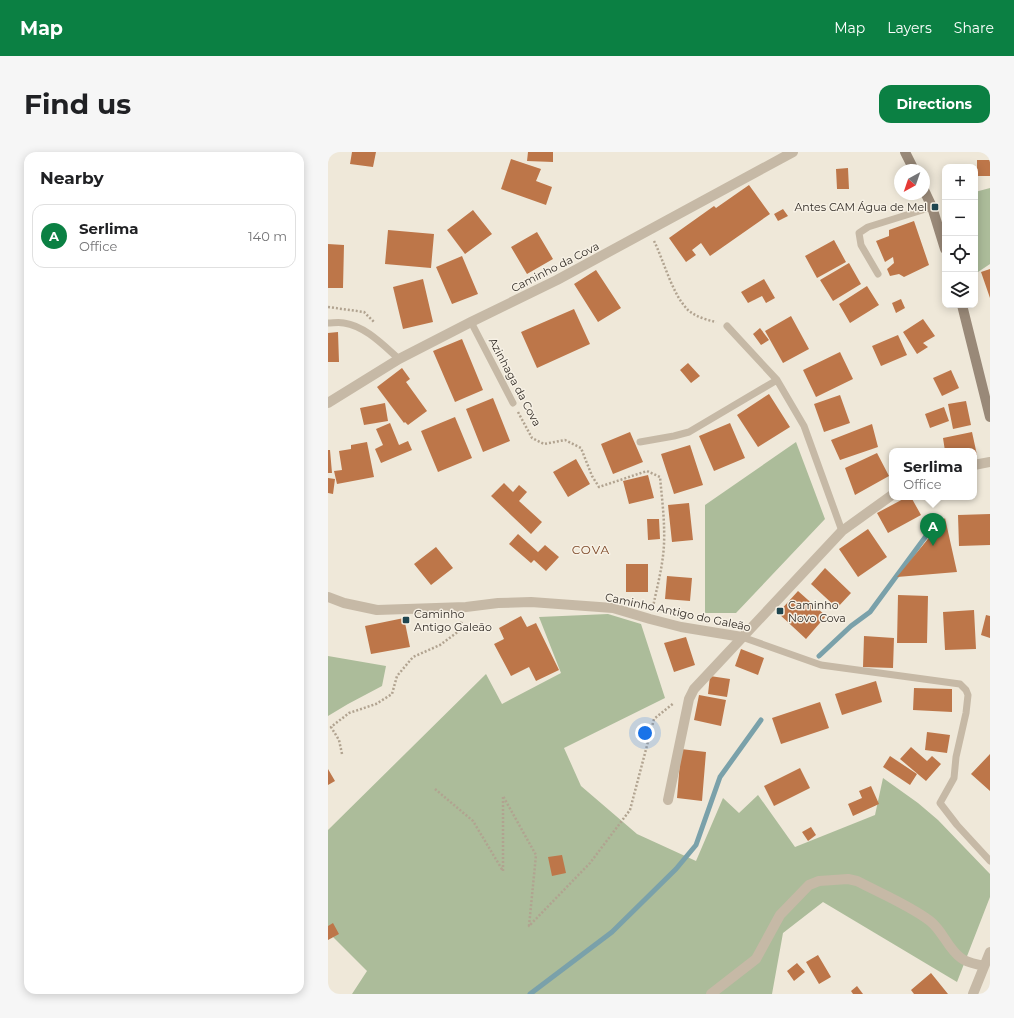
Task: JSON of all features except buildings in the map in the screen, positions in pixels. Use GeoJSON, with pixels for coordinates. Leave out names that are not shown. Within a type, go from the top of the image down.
{"type":"FeatureCollection","features":[{"type":"Feature","properties":{"kind":"main road"},"geometry":{"type":"LineString","coordinates":[[905,152],[911,164]]}},
{"type":"Feature","properties":{"kind":"main road"},"geometry":{"type":"LineString","coordinates":[[929,200],[942,239]]}},
{"type":"Feature","properties":{"kind":"main road"},"geometry":{"type":"LineString","coordinates":[[963,308],[990,417]]}},
{"type":"Feature","properties":{"kind":"street","name":"Caminho da Cova"},"geometry":{"type":"LineString","coordinates":[[328,404],[399,359],[557,280],[793,152]]}},
{"type":"Feature","properties":{"kind":"street"},"geometry":{"type":"LineString","coordinates":[[977,464],[990,462]]}},
{"type":"Feature","properties":{"kind":"street"},"geometry":{"type":"LineString","coordinates":[[668,800],[689,699],[694,688],[842,531],[889,498]]}},
{"type":"Feature","properties":{"kind":"street","name":"Caminho Antigo do Galeão"},"geometry":{"type":"LineString","coordinates":[[328,597],[344,604],[377,610],[466,607],[498,602],[531,602],[613,608],[681,627],[742,637]]}},
{"type":"Feature","properties":{"kind":"street"},"geometry":{"type":"LineString","coordinates":[[711,994],[756,958],[780,915],[809,885],[819,881],[848,879],[857,881],[921,915],[938,929],[953,950],[962,959],[984,966]]}},
{"type":"Feature","properties":{"kind":"street"},"geometry":{"type":"LineString","coordinates":[[973,994],[990,952]]}},
{"type":"Feature","properties":{"kind":"lane"},"geometry":{"type":"LineString","coordinates":[[878,274],[861,244],[859,233],[868,227],[932,207]]}},
{"type":"Feature","properties":{"kind":"lane"},"geometry":{"type":"LineString","coordinates":[[328,323],[344,322],[361,329],[376,339],[399,359]]}},
{"type":"Feature","properties":{"kind":"lane","name":"Azinhaga da Cova"},"geometry":{"type":"LineString","coordinates":[[471,322],[514,403]]}},
{"type":"Feature","properties":{"kind":"lane"},"geometry":{"type":"LineString","coordinates":[[727,326],[777,380],[804,426],[842,531]]}},
{"type":"Feature","properties":{"kind":"lane"},"geometry":{"type":"LineString","coordinates":[[640,442],[689,432],[777,380]]}},
{"type":"Feature","properties":{"kind":"lane","name":"Caminho Antigo do Galeão"},"geometry":{"type":"LineString","coordinates":[[742,637],[821,665],[960,684],[966,690],[968,695],[966,713],[956,757],[954,778],[940,803],[957,825],[990,861]]}},
{"type":"Feature","properties":{"kind":"path"},"geometry":{"type":"LineString","coordinates":[[649,231],[662,257],[674,290],[688,310],[702,318],[727,326]]}},
{"type":"Feature","properties":{"kind":"path","name":"Azinhaga da Cova"},"geometry":{"type":"LineString","coordinates":[[514,403],[532,438],[544,444],[565,440],[581,448],[592,476],[599,487],[647,471],[660,477],[664,522],[664,544],[661,571],[650,619]]}},
{"type":"Feature","properties":{"kind":"path"},"geometry":{"type":"LineString","coordinates":[[342,754],[339,740],[331,727],[349,713],[376,704],[392,694],[397,676],[414,657],[440,645],[459,631],[466,607]]}},
{"type":"Feature","properties":{"kind":"path"},"geometry":{"type":"LineString","coordinates":[[435,789],[474,821],[503,871],[503,796],[536,855],[529,926],[590,863],[630,810],[654,719],[694,688]]}},
{"type":"Feature","properties":{"kind":"green space"},"geometry":{"type":"Polygon","coordinates":[[[990,188],[990,264],[978,272],[978,200],[978,191],[990,188]]]}},
{"type":"Feature","properties":{"kind":"green space"},"geometry":{"type":"Polygon","coordinates":[[[796,442],[825,519],[736,613],[705,613],[705,505],[796,442]]]}},
{"type":"Feature","properties":{"kind":"green space"},"geometry":{"type":"Polygon","coordinates":[[[608,614],[641,624],[665,698],[564,748],[581,786],[637,834],[696,861],[723,798],[739,813],[758,795],[795,847],[875,815],[883,778],[918,803],[938,820],[990,874],[990,897],[957,982],[823,902],[783,933],[772,994],[352,994],[367,971],[328,932],[328,830],[486,674],[502,704],[561,673],[539,617],[608,614]]]}},
{"type":"Feature","properties":{"kind":"green space"},"geometry":{"type":"Polygon","coordinates":[[[328,656],[386,666],[382,686],[328,716],[328,656]]]}},
{"type":"Feature","properties":{"kind":"waterway"},"geometry":{"type":"LineString","coordinates":[[819,656],[851,626],[870,612],[926,536]]}},
{"type":"Feature","properties":{"kind":"waterway"},"geometry":{"type":"LineString","coordinates":[[530,994],[612,932],[676,869],[696,845],[720,777],[761,720]]}},
{"type":"Feature","properties":{"kind":"place","name":"Antes CAM Água de Mel"},"geometry":{"type":"Point","coordinates":[935,207]}},
{"type":"Feature","properties":{"kind":"place","name":"Serlima"},"geometry":{"type":"Point","coordinates":[933,546]}},
{"type":"Feature","properties":{"kind":"place","name":"Caminho Novo Cova"},"geometry":{"type":"Point","coordinates":[780,611]}},
{"type":"Feature","properties":{"kind":"place","name":"Caminho Antigo Galeão"},"geometry":{"type":"Point","coordinates":[406,620]}},
{"type":"Feature","properties":{"kind":"district","name":"COVA"},"geometry":{"type":"Point","coordinates":[591,550]}}]}
